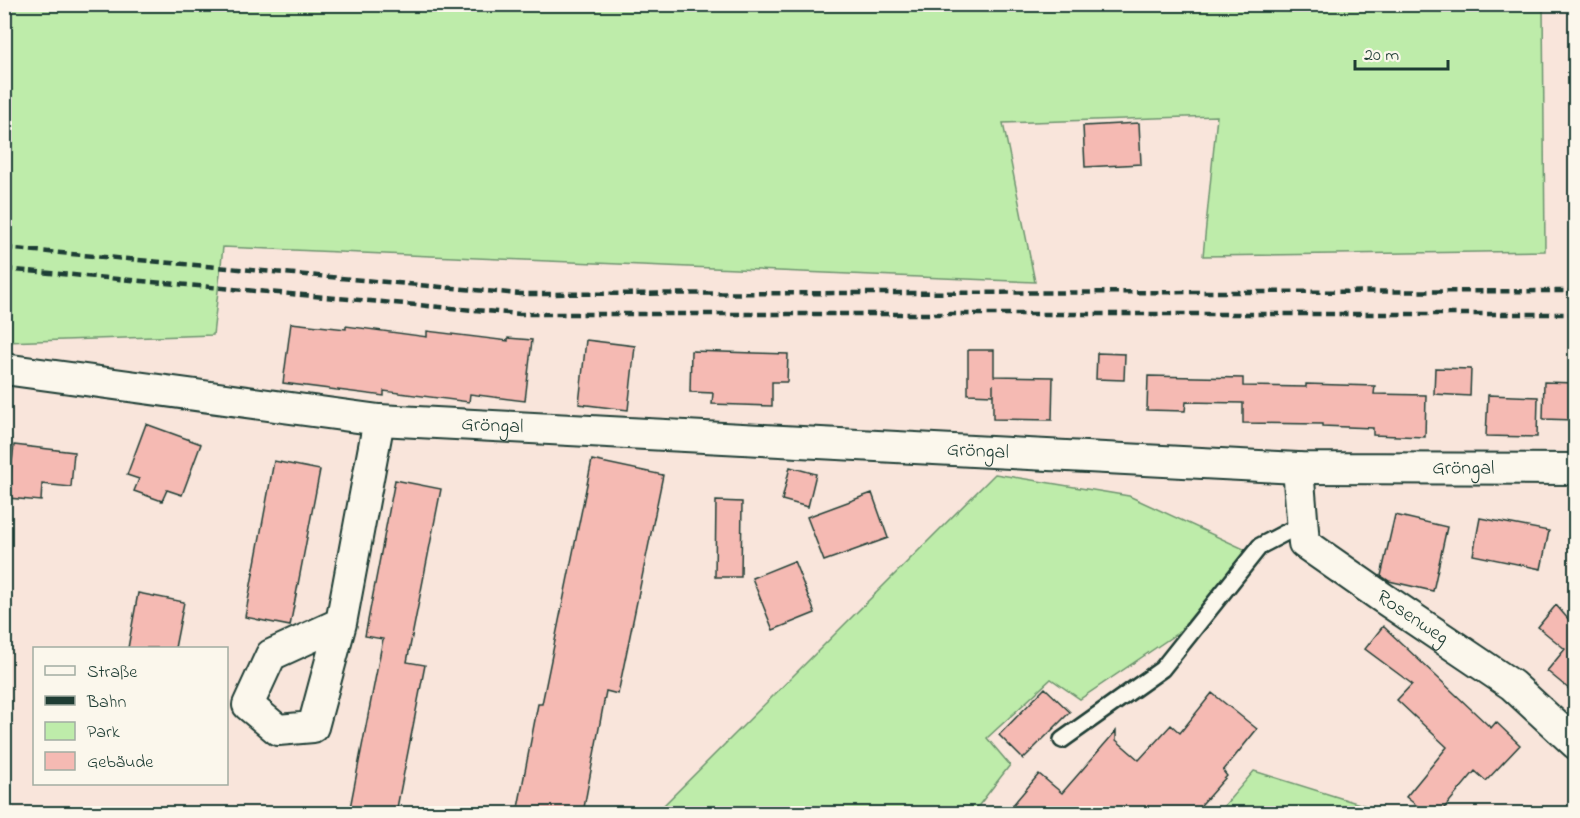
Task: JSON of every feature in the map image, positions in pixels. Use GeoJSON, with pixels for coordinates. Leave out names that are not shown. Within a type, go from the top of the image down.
{"type":"FeatureCollection","features":[{"type":"Feature","properties":{"kind":"street","name":"Gröngal"},"geometry":{"type":"LineString","coordinates":[[4,369],[379,420],[1298,468],[1575,469]]}},
{"type":"Feature","properties":{"kind":"street"},"geometry":{"type":"LineString","coordinates":[[341,623],[379,420]]}},
{"type":"Feature","properties":{"kind":"street","name":"Rosenweg"},"geometry":{"type":"LineString","coordinates":[[1298,468],[1304,543],[1512,686],[1575,744]]}},
{"type":"Feature","properties":{"kind":"lane"},"geometry":{"type":"LineString","coordinates":[[1062,740],[1162,669],[1260,546],[1302,524]]}},
{"type":"Feature","properties":{"kind":"green space"},"geometry":{"type":"Polygon","coordinates":[[[4,5],[1543,5],[1545,251],[1203,256],[1217,116],[1003,123],[1035,282],[223,247],[213,335],[5,342],[4,5]]]}},
{"type":"Feature","properties":{"kind":"green space"},"geometry":{"type":"Polygon","coordinates":[[[995,474],[1129,496],[1246,550],[1179,632],[1080,699],[1051,679],[987,738],[1010,765],[973,813],[656,813],[995,474]]]}},
{"type":"Feature","properties":{"kind":"green space"},"geometry":{"type":"Polygon","coordinates":[[[1254,771],[1382,811],[1380,814],[1218,813],[1254,771]]]}},
{"type":"Feature","properties":{"kind":"building"},"geometry":{"type":"Polygon","coordinates":[[[1139,123],[1141,164],[1085,167],[1083,126],[1139,123]]]}},
{"type":"Feature","properties":{"kind":"building"},"geometry":{"type":"Polygon","coordinates":[[[291,323],[346,329],[346,326],[427,337],[427,331],[508,341],[508,338],[532,340],[525,401],[470,394],[469,402],[384,391],[384,396],[283,383],[291,323]]]}},
{"type":"Feature","properties":{"kind":"building"},"geometry":{"type":"Polygon","coordinates":[[[586,340],[635,346],[628,410],[579,404],[586,340]]]}},
{"type":"Feature","properties":{"kind":"building"},"geometry":{"type":"Polygon","coordinates":[[[968,350],[994,350],[994,376],[1053,377],[1052,420],[993,419],[993,395],[968,394],[968,350]]]}},
{"type":"Feature","properties":{"kind":"building"},"geometry":{"type":"Polygon","coordinates":[[[691,351],[788,354],[787,382],[772,382],[772,406],[712,404],[713,393],[690,392],[691,351]]]}},
{"type":"Feature","properties":{"kind":"building"},"geometry":{"type":"Polygon","coordinates":[[[1097,353],[1125,354],[1124,380],[1096,379],[1097,353]]]}},
{"type":"Feature","properties":{"kind":"building"},"geometry":{"type":"Polygon","coordinates":[[[1435,368],[1471,369],[1470,396],[1434,394],[1435,368]]]}},
{"type":"Feature","properties":{"kind":"building"},"geometry":{"type":"Polygon","coordinates":[[[1148,376],[1243,378],[1243,386],[1306,387],[1306,384],[1375,386],[1374,394],[1426,395],[1425,437],[1373,435],[1373,428],[1322,426],[1322,424],[1243,423],[1243,403],[1186,402],[1185,411],[1147,410],[1148,376]]]}},
{"type":"Feature","properties":{"kind":"building"},"geometry":{"type":"Polygon","coordinates":[[[1544,382],[1575,383],[1575,420],[1543,419],[1544,382]]]}},
{"type":"Feature","properties":{"kind":"building"},"geometry":{"type":"Polygon","coordinates":[[[1488,395],[1538,397],[1537,437],[1486,436],[1488,395]]]}},
{"type":"Feature","properties":{"kind":"building"},"geometry":{"type":"Polygon","coordinates":[[[146,424],[201,444],[182,495],[167,490],[162,501],[134,491],[139,479],[127,475],[146,424]]]}},
{"type":"Feature","properties":{"kind":"building"},"geometry":{"type":"Polygon","coordinates":[[[14,445],[74,452],[71,487],[42,484],[41,501],[8,498],[14,445]]]}},
{"type":"Feature","properties":{"kind":"building"},"geometry":{"type":"Polygon","coordinates":[[[592,460],[663,475],[618,694],[606,691],[583,813],[517,813],[538,704],[542,704],[592,460]]]}},
{"type":"Feature","properties":{"kind":"building"},"geometry":{"type":"Polygon","coordinates":[[[274,461],[320,470],[290,626],[245,617],[274,461]]]}},
{"type":"Feature","properties":{"kind":"building"},"geometry":{"type":"Polygon","coordinates":[[[790,467],[816,474],[808,507],[782,500],[790,467]]]}},
{"type":"Feature","properties":{"kind":"building"},"geometry":{"type":"Polygon","coordinates":[[[395,480],[441,489],[407,662],[425,665],[396,813],[349,813],[383,639],[365,636],[395,480]]]}},
{"type":"Feature","properties":{"kind":"building"},"geometry":{"type":"Polygon","coordinates":[[[872,493],[888,538],[824,561],[807,517],[872,493]]]}},
{"type":"Feature","properties":{"kind":"building"},"geometry":{"type":"Polygon","coordinates":[[[716,501],[742,502],[741,577],[715,577],[716,501]]]}},
{"type":"Feature","properties":{"kind":"building"},"geometry":{"type":"Polygon","coordinates":[[[1395,515],[1447,527],[1433,591],[1389,581],[1381,576],[1395,515]]]}},
{"type":"Feature","properties":{"kind":"building"},"geometry":{"type":"Polygon","coordinates":[[[1480,518],[1549,531],[1541,569],[1473,555],[1480,518]]]}},
{"type":"Feature","properties":{"kind":"building"},"geometry":{"type":"Polygon","coordinates":[[[794,561],[815,613],[773,630],[752,578],[794,561]]]}},
{"type":"Feature","properties":{"kind":"building"},"geometry":{"type":"Polygon","coordinates":[[[138,593],[184,602],[175,647],[128,647],[138,593]]]}},
{"type":"Feature","properties":{"kind":"building"},"geometry":{"type":"Polygon","coordinates":[[[1556,605],[1575,627],[1575,694],[1547,671],[1565,649],[1538,627],[1556,605]]]}},
{"type":"Feature","properties":{"kind":"building"},"geometry":{"type":"Polygon","coordinates":[[[1383,626],[1491,728],[1496,722],[1520,745],[1486,781],[1475,771],[1440,813],[1426,813],[1406,797],[1447,747],[1397,700],[1412,684],[1365,649],[1383,626]]]}},
{"type":"Feature","properties":{"kind":"building"},"geometry":{"type":"Polygon","coordinates":[[[1045,688],[1070,712],[1023,759],[999,735],[1045,688]]]}},
{"type":"Feature","properties":{"kind":"building"},"geometry":{"type":"Polygon","coordinates":[[[1212,693],[1257,729],[1223,771],[1227,776],[1194,813],[1006,813],[1039,774],[1062,793],[1116,731],[1116,740],[1139,760],[1171,725],[1180,733],[1212,693]]]}},
{"type":"Feature","properties":{"kind":"railway"},"geometry":{"type":"LineString","coordinates":[[4,248],[520,294],[1576,291]]}},
{"type":"Feature","properties":{"kind":"railway"},"geometry":{"type":"LineString","coordinates":[[4,269],[520,314],[1576,314]]}}]}
